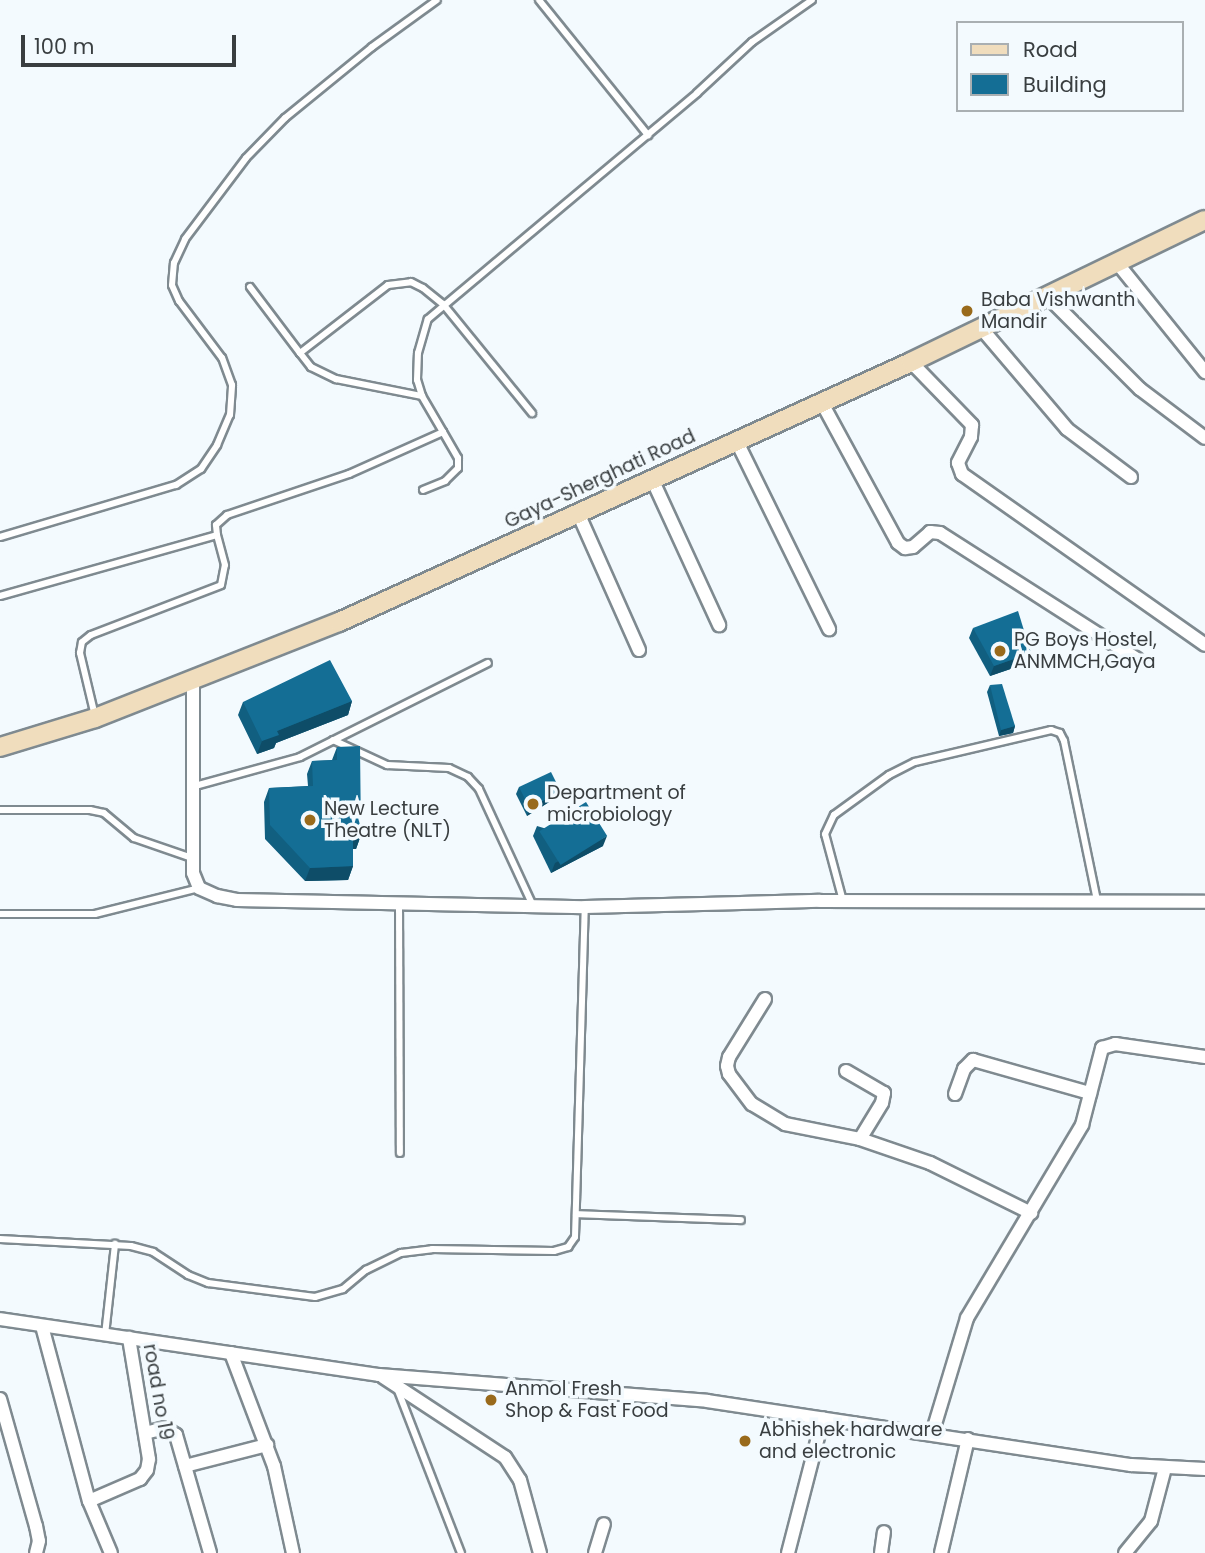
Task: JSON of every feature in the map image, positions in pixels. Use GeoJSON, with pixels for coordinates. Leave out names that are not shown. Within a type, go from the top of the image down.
{"type":"FeatureCollection","features":[{"type":"Feature","properties":{"kind":"main road","name":"Gaya-Sherghati Road"},"geometry":{"type":"LineString","coordinates":[[0,747],[95,718],[339,622],[911,362],[1205,220]]}},
{"type":"Feature","properties":{"kind":"street"},"geometry":{"type":"LineString","coordinates":[[1118,264],[1205,372]]}},
{"type":"Feature","properties":{"kind":"street"},"geometry":{"type":"LineString","coordinates":[[1048,297],[1140,389],[1205,438]]}},
{"type":"Feature","properties":{"kind":"street"},"geometry":{"type":"LineString","coordinates":[[982,329],[1067,429],[1131,477]]}},
{"type":"Feature","properties":{"kind":"street"},"geometry":{"type":"LineString","coordinates":[[911,362],[972,425],[971,437],[958,463],[962,474],[1205,645]]}},
{"type":"Feature","properties":{"kind":"street"},"geometry":{"type":"LineString","coordinates":[[822,402],[898,542],[905,548],[913,547],[930,532],[940,533],[1137,659]]}},
{"type":"Feature","properties":{"kind":"street"},"geometry":{"type":"LineString","coordinates":[[736,440],[829,629]]}},
{"type":"Feature","properties":{"kind":"street"},"geometry":{"type":"LineString","coordinates":[[652,479],[719,625]]}},
{"type":"Feature","properties":{"kind":"street"},"geometry":{"type":"LineString","coordinates":[[578,513],[639,650]]}},
{"type":"Feature","properties":{"kind":"street"},"geometry":{"type":"LineString","coordinates":[[193,681],[195,786],[192,873],[199,888],[217,896],[237,900],[585,907],[843,901],[1205,902]]}},
{"type":"Feature","properties":{"kind":"street"},"geometry":{"type":"LineString","coordinates":[[765,999],[729,1057],[729,1074],[752,1104],[785,1124],[860,1139],[957,1174],[1031,1213]]}},
{"type":"Feature","properties":{"kind":"street"},"geometry":{"type":"LineString","coordinates":[[932,1434],[967,1318],[1082,1125],[1099,1055],[1108,1044],[1205,1057]]}},
{"type":"Feature","properties":{"kind":"street"},"geometry":{"type":"LineString","coordinates":[[955,1094],[964,1069],[973,1060],[1090,1093]]}},
{"type":"Feature","properties":{"kind":"street"},"geometry":{"type":"LineString","coordinates":[[846,1071],[884,1093],[882,1103],[860,1139]]}},
{"type":"Feature","properties":{"kind":"street"},"geometry":{"type":"LineString","coordinates":[[0,1319],[379,1375],[707,1401],[1165,1468],[1205,1469]]}},
{"type":"Feature","properties":{"kind":"street"},"geometry":{"type":"LineString","coordinates":[[42,1326],[89,1501],[111,1553]]}},
{"type":"Feature","properties":{"kind":"street","name":"road no 19"},"geometry":{"type":"LineString","coordinates":[[89,1501],[140,1479],[147,1471],[149,1460],[129,1338]]}},
{"type":"Feature","properties":{"kind":"street"},"geometry":{"type":"LineString","coordinates":[[231,1353],[267,1445],[293,1553]]}},
{"type":"Feature","properties":{"kind":"street"},"geometry":{"type":"LineString","coordinates":[[379,1375],[505,1457],[520,1480],[540,1553]]}},
{"type":"Feature","properties":{"kind":"street"},"geometry":{"type":"LineString","coordinates":[[0,1399],[36,1526],[39,1541],[36,1553]]}},
{"type":"Feature","properties":{"kind":"street"},"geometry":{"type":"LineString","coordinates":[[788,1553],[823,1418]]}},
{"type":"Feature","properties":{"kind":"street"},"geometry":{"type":"LineString","coordinates":[[145,1433],[164,1429],[171,1430],[176,1435],[210,1553]]}},
{"type":"Feature","properties":{"kind":"street"},"geometry":{"type":"LineString","coordinates":[[940,1553],[968,1439]]}},
{"type":"Feature","properties":{"kind":"street"},"geometry":{"type":"LineString","coordinates":[[185,1466],[267,1445]]}},
{"type":"Feature","properties":{"kind":"street"},"geometry":{"type":"LineString","coordinates":[[1125,1553],[1151,1521],[1165,1468]]}},
{"type":"Feature","properties":{"kind":"street"},"geometry":{"type":"LineString","coordinates":[[595,1553],[604,1524]]}},
{"type":"Feature","properties":{"kind":"street"},"geometry":{"type":"LineString","coordinates":[[881,1553],[884,1532]]}},
{"type":"Feature","properties":{"kind":"lane"},"geometry":{"type":"LineString","coordinates":[[0,537],[176,485],[201,469],[217,445],[230,415],[232,385],[222,358],[179,301],[172,285],[174,263],[186,239],[246,158],[285,118],[372,47],[437,0]]}},
{"type":"Feature","properties":{"kind":"lane"},"geometry":{"type":"LineString","coordinates":[[539,0],[648,135]]}},
{"type":"Feature","properties":{"kind":"lane"},"geometry":{"type":"LineString","coordinates":[[423,490],[445,481],[458,468],[458,458],[422,396],[417,380],[422,333],[428,319],[648,135],[752,42],[812,0]]}},
{"type":"Feature","properties":{"kind":"lane"},"geometry":{"type":"LineString","coordinates":[[300,353],[388,285],[398,281],[424,288],[443,304],[531,413]]}},
{"type":"Feature","properties":{"kind":"lane"},"geometry":{"type":"LineString","coordinates":[[250,287],[311,367],[336,379],[422,396]]}},
{"type":"Feature","properties":{"kind":"lane"},"geometry":{"type":"LineString","coordinates":[[95,718],[80,653],[82,642],[92,635],[221,585],[225,565],[216,525],[227,515],[349,474],[443,432]]}},
{"type":"Feature","properties":{"kind":"lane"},"geometry":{"type":"LineString","coordinates":[[0,596],[217,535]]}},
{"type":"Feature","properties":{"kind":"lane"},"geometry":{"type":"LineString","coordinates":[[195,786],[300,757],[488,663]]}},
{"type":"Feature","properties":{"kind":"lane"},"geometry":{"type":"LineString","coordinates":[[843,901],[825,834],[834,816],[890,775],[915,762],[1051,730],[1060,733],[1064,741],[1097,901]]}},
{"type":"Feature","properties":{"kind":"lane"},"geometry":{"type":"LineString","coordinates":[[333,740],[387,765],[449,768],[468,777],[479,789],[533,906]]}},
{"type":"Feature","properties":{"kind":"lane"},"geometry":{"type":"LineString","coordinates":[[0,810],[90,810],[104,813],[134,838],[192,858]]}},
{"type":"Feature","properties":{"kind":"lane"},"geometry":{"type":"LineString","coordinates":[[0,914],[95,914],[199,888]]}},
{"type":"Feature","properties":{"kind":"lane"},"geometry":{"type":"LineString","coordinates":[[399,903],[400,1153]]}},
{"type":"Feature","properties":{"kind":"lane"},"geometry":{"type":"LineString","coordinates":[[0,1239],[115,1244],[153,1252],[188,1275],[208,1283],[315,1297],[344,1289],[366,1270],[401,1253],[432,1249],[554,1251],[568,1247],[575,1237],[585,907]]}},
{"type":"Feature","properties":{"kind":"lane"},"geometry":{"type":"LineString","coordinates":[[576,1214],[741,1220]]}},
{"type":"Feature","properties":{"kind":"lane"},"geometry":{"type":"LineString","coordinates":[[105,1335],[115,1244]]}},
{"type":"Feature","properties":{"kind":"lane"},"geometry":{"type":"LineString","coordinates":[[396,1386],[461,1553]]}},
{"type":"Feature","properties":{"kind":"building","name":"PG Boys Hostel, ANMMCH,Gaya"},"geometry":{"type":"Polygon","coordinates":[[[1018,611],[1031,653],[994,666],[973,628],[1018,611]]]}},
{"type":"Feature","properties":{"kind":"building"},"geometry":{"type":"Polygon","coordinates":[[[330,660],[352,701],[277,731],[279,735],[262,741],[243,702],[330,660]]]}},
{"type":"Feature","properties":{"kind":"building"},"geometry":{"type":"Polygon","coordinates":[[[1002,684],[1015,726],[1001,730],[990,685],[1002,684]]]}},
{"type":"Feature","properties":{"kind":"building","name":"New Lecture Theatre (NLT)"},"geometry":{"type":"Polygon","coordinates":[[[360,746],[361,835],[353,836],[353,866],[310,868],[270,825],[269,788],[313,786],[312,761],[337,760],[337,747],[360,746]]]}},
{"type":"Feature","properties":{"kind":"building","name":"Department of microbiology"},"geometry":{"type":"Polygon","coordinates":[[[551,772],[560,790],[530,809],[519,787],[551,772]]]}},
{"type":"Feature","properties":{"kind":"building"},"geometry":{"type":"Polygon","coordinates":[[[586,802],[607,836],[561,865],[539,831],[586,802]]]}},
{"type":"Feature","properties":{"kind":"place","name":"Baba Vishwanth Mandir"},"geometry":{"type":"Point","coordinates":[967,311]}},
{"type":"Feature","properties":{"kind":"place","name":"PG Boys Hostel, ANMMCH,Gaya"},"geometry":{"type":"Point","coordinates":[1000,651]}},
{"type":"Feature","properties":{"kind":"place","name":"Department of microbiology"},"geometry":{"type":"Point","coordinates":[533,804]}},
{"type":"Feature","properties":{"kind":"place","name":"New Lecture Theatre (NLT)"},"geometry":{"type":"Point","coordinates":[310,820]}},
{"type":"Feature","properties":{"kind":"place","name":"Anmol Fresh Shop & Fast Food"},"geometry":{"type":"Point","coordinates":[491,1400]}},
{"type":"Feature","properties":{"kind":"place","name":"Abhishek hardware and electronic"},"geometry":{"type":"Point","coordinates":[745,1441]}}]}
